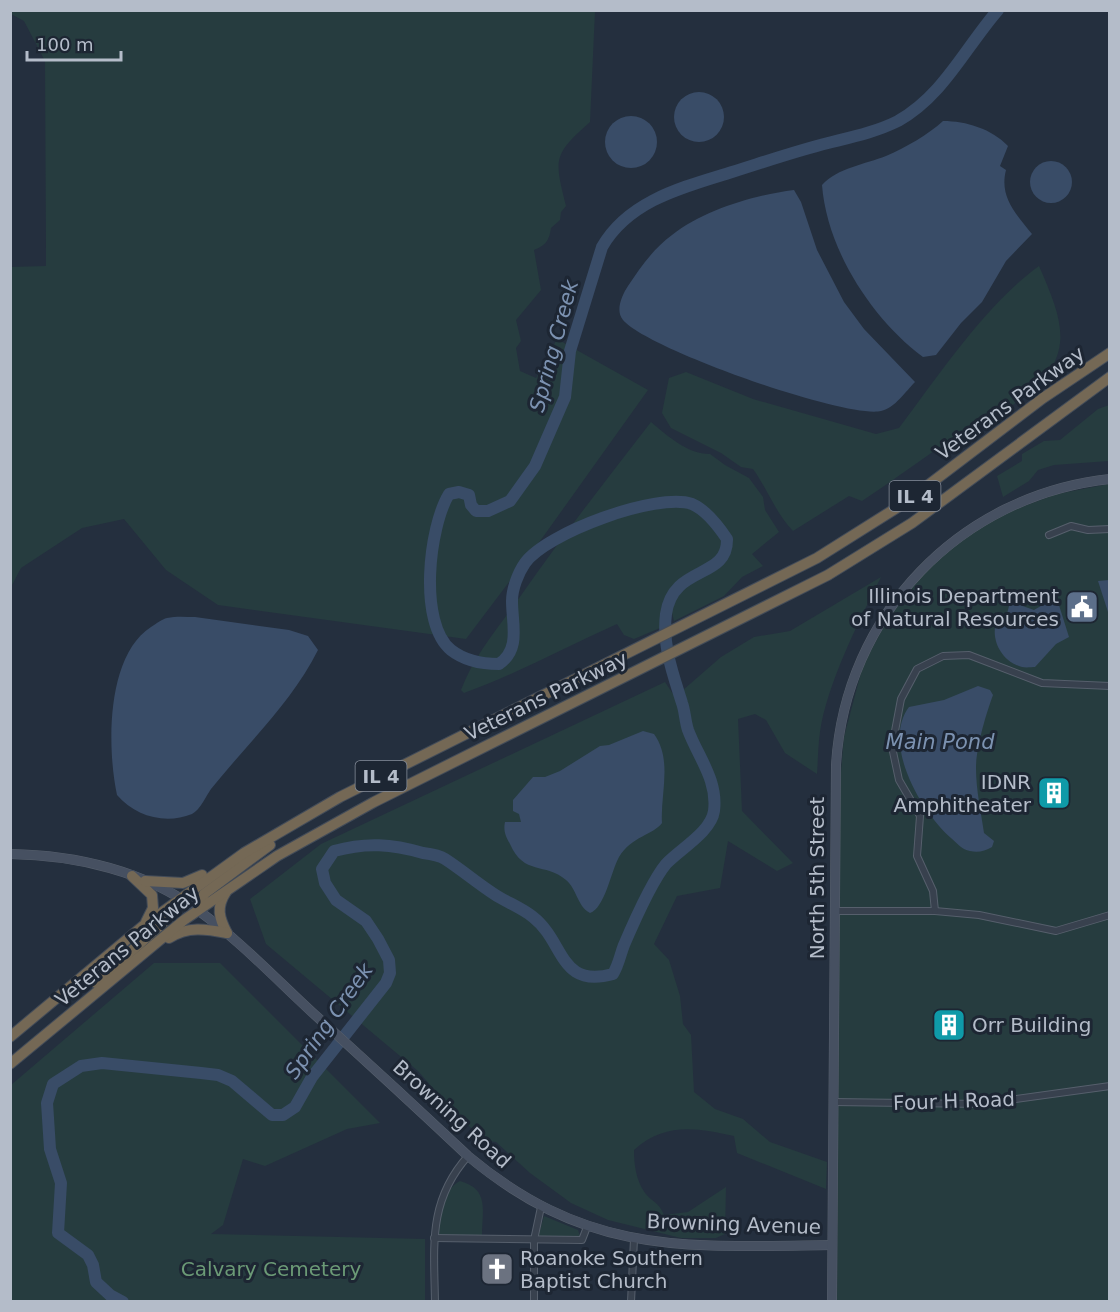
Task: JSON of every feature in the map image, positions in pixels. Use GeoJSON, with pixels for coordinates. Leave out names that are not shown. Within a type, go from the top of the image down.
{"type":"FeatureCollection","features":[{"type":"Feature","properties":{"kind":"highway","name":"Veterans Parkway"},"geometry":{"type":"LineString","coordinates":[[10,1037],[179,898],[262,843],[340,797],[784,576],[869,527],[922,491],[1043,398],[1110,353]]}},
{"type":"Feature","properties":{"kind":"highway","name":"Veterans Parkway"},"geometry":{"type":"LineString","coordinates":[[10,1064],[198,910],[277,856],[348,816],[808,587],[891,537],[1105,380],[1110,372]]}},
{"type":"Feature","properties":{"kind":"highway"},"geometry":{"type":"LineString","coordinates":[[198,910],[204,894],[340,797]]}},
{"type":"Feature","properties":{"kind":"highway"},"geometry":{"type":"LineString","coordinates":[[146,882],[167,884],[192,881],[248,844],[262,843]]}},
{"type":"Feature","properties":{"kind":"highway"},"geometry":{"type":"LineString","coordinates":[[132,876],[150,890],[154,899],[152,912],[143,926]]}},
{"type":"Feature","properties":{"kind":"highway"},"geometry":{"type":"LineString","coordinates":[[121,971],[132,968],[179,932],[201,929],[227,933],[219,908],[229,888]]}},
{"type":"Feature","properties":{"kind":"highway"},"geometry":{"type":"LineString","coordinates":[[72,1012],[98,981],[169,917],[179,898]]}},
{"type":"Feature","properties":{"kind":"main road","name":"North 5th Street"},"geometry":{"type":"LineString","coordinates":[[832,1302],[837,751],[841,719],[857,668],[878,626],[906,585],[945,546],[994,514],[1056,489],[1110,479]]}},
{"type":"Feature","properties":{"kind":"main road","name":"Browning Road"},"geometry":{"type":"LineString","coordinates":[[10,854],[64,858],[132,876],[179,898],[227,933],[468,1155],[502,1183],[541,1207],[587,1227],[634,1239]]}},
{"type":"Feature","properties":{"kind":"main road","name":"Browning Avenue"},"geometry":{"type":"LineString","coordinates":[[634,1239],[688,1245],[832,1245]]}},
{"type":"Feature","properties":{"kind":"street"},"geometry":{"type":"LineString","coordinates":[[1048,535],[1071,526],[1088,530],[1110,529]]}},
{"type":"Feature","properties":{"kind":"street"},"geometry":{"type":"LineString","coordinates":[[935,911],[933,891],[917,856],[920,816],[899,780],[892,747],[902,699],[917,669],[943,656],[969,655],[1042,683],[1110,686]]}},
{"type":"Feature","properties":{"kind":"street"},"geometry":{"type":"LineString","coordinates":[[835,911],[935,911],[979,915],[1056,931],[1110,915]]}},
{"type":"Feature","properties":{"kind":"street","name":"Four H Road"},"geometry":{"type":"LineString","coordinates":[[833,1102],[980,1104],[1110,1086]]}},
{"type":"Feature","properties":{"kind":"street"},"geometry":{"type":"LineString","coordinates":[[435,1302],[434,1238],[440,1201],[452,1177],[468,1155]]}},
{"type":"Feature","properties":{"kind":"street"},"geometry":{"type":"LineString","coordinates":[[534,1302],[534,1240],[541,1207]]}},
{"type":"Feature","properties":{"kind":"street"},"geometry":{"type":"LineString","coordinates":[[434,1238],[582,1240],[587,1227]]}},
{"type":"Feature","properties":{"kind":"street"},"geometry":{"type":"LineString","coordinates":[[631,1302],[634,1239]]}},
{"type":"Feature","properties":{"kind":"green space"},"geometry":{"type":"Polygon","coordinates":[[[11,10],[595,11],[590,122],[569,142],[560,158],[559,177],[566,206],[561,212],[560,220],[551,228],[546,242],[534,250],[541,290],[516,320],[521,341],[516,348],[520,371],[536,378],[557,339],[648,390],[543,537],[466,639],[218,605],[166,570],[124,519],[82,528],[21,568],[11,587],[11,267],[46,266],[46,248],[45,61],[24,21],[11,14],[11,10]]]}},
{"type":"Feature","properties":{"kind":"green space"},"geometry":{"type":"Polygon","coordinates":[[[1039,266],[1054,303],[1059,320],[1060,336],[1059,351],[1041,381],[1005,411],[973,425],[862,501],[849,496],[793,531],[781,516],[753,469],[741,467],[721,453],[671,428],[662,413],[669,378],[686,372],[753,399],[876,434],[899,428],[982,320],[1019,282],[1039,266]]]}},
{"type":"Feature","properties":{"kind":"green space"},"geometry":{"type":"Polygon","coordinates":[[[1109,405],[1109,461],[1054,465],[1038,470],[1029,481],[1003,497],[997,476],[1022,461],[1022,454],[1044,441],[1060,440],[1098,409],[1109,405]]]}},
{"type":"Feature","properties":{"kind":"green space"},"geometry":{"type":"Polygon","coordinates":[[[651,422],[686,448],[710,454],[749,478],[763,497],[765,510],[779,532],[752,554],[763,566],[742,577],[724,596],[674,621],[672,613],[662,606],[660,628],[634,639],[624,635],[617,624],[522,669],[464,693],[461,690],[488,640],[651,422]]]}},
{"type":"Feature","properties":{"kind":"green space"},"geometry":{"type":"Polygon","coordinates":[[[1109,484],[1109,1301],[837,1302],[840,783],[844,737],[863,665],[899,599],[924,572],[958,542],[1000,515],[1057,494],[1109,484]]]}},
{"type":"Feature","properties":{"kind":"green space"},"geometry":{"type":"Polygon","coordinates":[[[881,577],[845,653],[829,694],[820,732],[817,774],[785,753],[766,720],[755,714],[738,719],[742,811],[793,863],[777,871],[728,841],[720,888],[677,896],[654,944],[669,960],[680,996],[683,1024],[691,1035],[694,1092],[715,1109],[743,1119],[770,1142],[827,1162],[826,1189],[737,1153],[734,1136],[707,1131],[670,1131],[646,1141],[634,1150],[639,1183],[664,1215],[688,1212],[726,1187],[725,1234],[716,1238],[681,1238],[608,1220],[571,1203],[530,1173],[496,1142],[487,1141],[458,1117],[418,1071],[266,944],[250,899],[321,844],[665,682],[675,697],[721,657],[754,637],[790,631],[881,577]]]}},
{"type":"Feature","properties":{"kind":"green space","name":"Calvary Cemetery"},"geometry":{"type":"Polygon","coordinates":[[[154,963],[220,963],[380,1123],[347,1129],[265,1166],[243,1159],[223,1225],[211,1234],[425,1239],[425,1301],[11,1301],[11,1085],[154,963]]]}},
{"type":"Feature","properties":{"kind":"green space"},"geometry":{"type":"Polygon","coordinates":[[[460,1181],[476,1189],[480,1195],[483,1210],[482,1237],[438,1235],[445,1197],[460,1181]]]}},
{"type":"Feature","properties":{"kind":"green space"},"geometry":{"type":"Polygon","coordinates":[[[544,1216],[578,1230],[580,1236],[538,1237],[544,1216]]]}},
{"type":"Feature","properties":{"kind":"water"},"geometry":{"type":"Polygon","coordinates":[[[694,92],[704,92],[717,99],[724,112],[724,122],[717,135],[704,142],[694,142],[685,138],[678,131],[674,122],[674,112],[678,103],[685,96],[694,92]]]}},
{"type":"Feature","properties":{"kind":"water"},"geometry":{"type":"Polygon","coordinates":[[[631,116],[641,118],[649,124],[655,132],[657,142],[655,152],[649,160],[641,166],[631,168],[621,166],[613,160],[607,152],[605,142],[607,132],[613,124],[621,118],[631,116]]]}},
{"type":"Feature","properties":{"kind":"water"},"geometry":{"type":"Polygon","coordinates":[[[943,121],[978,127],[1002,140],[1008,146],[1000,166],[1006,170],[1004,180],[1007,197],[1010,205],[1032,234],[1006,261],[982,302],[961,323],[936,355],[923,357],[886,323],[855,281],[833,234],[822,185],[844,170],[901,149],[924,136],[943,121]]]}},
{"type":"Feature","properties":{"kind":"water"},"geometry":{"type":"Polygon","coordinates":[[[1051,161],[1059,162],[1066,167],[1071,174],[1071,190],[1066,197],[1059,202],[1051,203],[1043,202],[1036,197],[1031,190],[1030,182],[1031,174],[1036,167],[1043,162],[1051,161]]]}},
{"type":"Feature","properties":{"kind":"water"},"geometry":{"type":"Polygon","coordinates":[[[794,190],[801,202],[817,250],[844,302],[864,329],[915,382],[896,403],[886,409],[861,411],[790,393],[748,379],[669,348],[640,333],[621,316],[620,303],[628,286],[665,240],[685,226],[714,211],[746,200],[794,190]]]}},
{"type":"Feature","properties":{"kind":"water"},"geometry":{"type":"Polygon","coordinates":[[[1098,581],[1110,581],[1109,615],[1098,581]]]}},
{"type":"Feature","properties":{"kind":"water"},"geometry":{"type":"Polygon","coordinates":[[[1058,602],[1069,637],[1056,644],[1035,667],[1022,667],[1007,659],[995,638],[999,616],[1007,614],[1009,606],[1017,604],[1034,610],[1046,603],[1058,602]]]}},
{"type":"Feature","properties":{"kind":"water"},"geometry":{"type":"Polygon","coordinates":[[[195,617],[289,630],[308,636],[318,650],[296,687],[211,789],[198,809],[182,817],[161,818],[142,813],[117,795],[112,753],[113,704],[125,659],[136,641],[161,620],[195,617]]]}},
{"type":"Feature","properties":{"kind":"water","name":"Main Pond"},"geometry":{"type":"Polygon","coordinates":[[[978,686],[990,690],[993,695],[980,741],[976,768],[984,833],[994,841],[992,847],[976,852],[960,846],[928,812],[909,777],[902,758],[900,740],[902,722],[909,707],[944,700],[978,686]]]}},
{"type":"Feature","properties":{"kind":"water"},"geometry":{"type":"Polygon","coordinates":[[[643,731],[654,734],[663,755],[662,823],[624,850],[616,863],[600,904],[590,913],[582,906],[566,880],[550,871],[522,861],[506,836],[505,822],[521,822],[519,814],[513,811],[513,800],[533,777],[545,777],[560,771],[600,746],[609,745],[643,731]]]}},
{"type":"Feature","properties":{"kind":"waterway","name":"Spring Creek"},"geometry":{"type":"LineString","coordinates":[[123,1302],[110,1295],[96,1282],[93,1265],[88,1255],[58,1233],[61,1183],[50,1149],[47,1103],[53,1084],[81,1066],[102,1063],[218,1075],[232,1081],[272,1115],[283,1115],[295,1107],[312,1077],[386,983],[390,973],[389,960],[366,921],[336,900],[325,883],[322,869],[334,851],[357,846],[379,845],[440,857],[494,894],[533,917],[543,927],[572,969],[582,975],[595,977],[613,974],[649,892],[666,864],[694,840],[712,819],[713,789],[688,730],[667,648],[665,626],[671,598],[689,579],[719,561],[725,552],[727,539],[702,510],[692,504],[676,502],[629,509],[555,539],[537,551],[522,567],[512,596],[513,644],[506,658],[499,664],[486,663],[468,659],[451,650],[441,637],[434,619],[430,574],[436,528],[442,509],[449,494],[459,492],[469,495],[471,505],[476,511],[488,511],[510,501],[535,466],[565,397],[570,351],[602,247],[613,231],[627,218],[659,198],[695,183],[873,131],[898,121],[914,111],[941,85],[998,10]]}},
{"type":"Feature","properties":{"kind":"place","name":"Illinois Department of Natural Resources"},"geometry":{"type":"Point","coordinates":[1082,607]}},
{"type":"Feature","properties":{"kind":"place","name":"IDNR Amphitheater"},"geometry":{"type":"Point","coordinates":[1054,793]}},
{"type":"Feature","properties":{"kind":"place","name":"Orr Building"},"geometry":{"type":"Point","coordinates":[949,1025]}},
{"type":"Feature","properties":{"kind":"place","name":"Roanoke Southern Baptist Church"},"geometry":{"type":"Point","coordinates":[497,1269]}}]}
